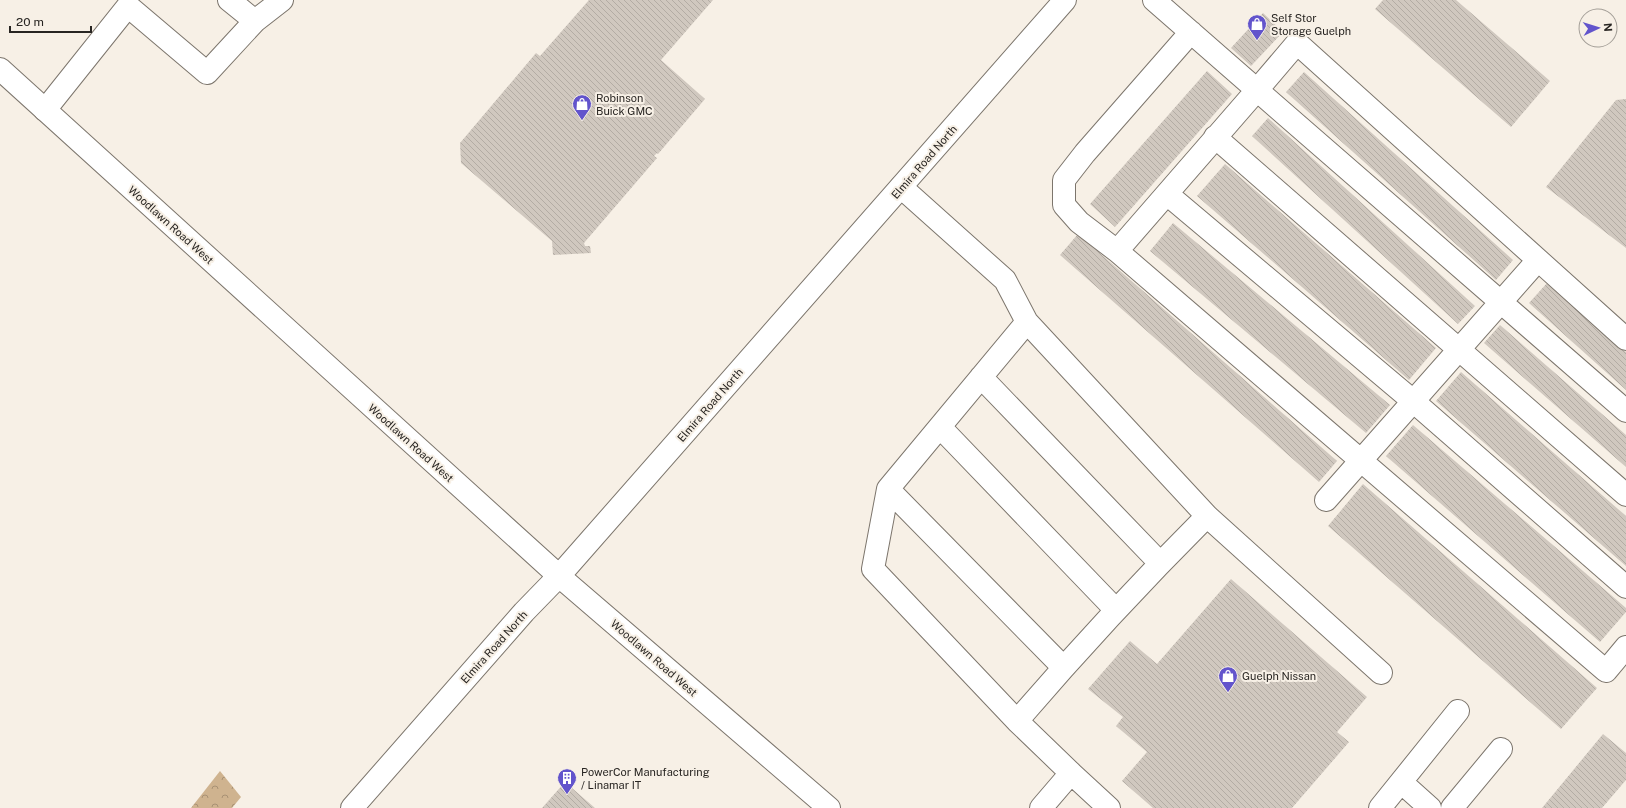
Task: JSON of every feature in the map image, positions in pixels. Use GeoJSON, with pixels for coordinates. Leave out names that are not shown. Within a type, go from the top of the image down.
{"type":"FeatureCollection","features":[{"type":"Feature","properties":{"kind":"main road"},"geometry":{"type":"LineString","coordinates":[[229,0],[254,21]]}},
{"type":"Feature","properties":{"kind":"main road"},"geometry":{"type":"LineString","coordinates":[[45,110],[131,3],[207,72],[254,21],[282,0]]}},
{"type":"Feature","properties":{"kind":"main road","name":"Elmira Road North"},"geometry":{"type":"LineString","coordinates":[[352,808],[524,612],[559,576],[1065,0]]}},
{"type":"Feature","properties":{"kind":"main road"},"geometry":{"type":"LineString","coordinates":[[1154,0],[1626,411]]}},
{"type":"Feature","properties":{"kind":"main road"},"geometry":{"type":"LineString","coordinates":[[1191,32],[1085,153],[1064,180],[1064,205],[1079,222],[1117,251],[1606,671],[1626,647]]}},
{"type":"Feature","properties":{"kind":"main road"},"geometry":{"type":"LineString","coordinates":[[1117,251],[1297,43],[1626,339]]}},
{"type":"Feature","properties":{"kind":"main road","name":"Woodlawn Road West"},"geometry":{"type":"LineString","coordinates":[[0,70],[559,576],[829,808]]}},
{"type":"Feature","properties":{"kind":"main road"},"geometry":{"type":"LineString","coordinates":[[1215,137],[1626,495]]}},
{"type":"Feature","properties":{"kind":"main road"},"geometry":{"type":"LineString","coordinates":[[901,187],[1005,280],[1027,322],[1207,516],[1381,673]]}},
{"type":"Feature","properties":{"kind":"main road"},"geometry":{"type":"LineString","coordinates":[[1167,194],[1413,401],[1626,587]]}},
{"type":"Feature","properties":{"kind":"main road"},"geometry":{"type":"LineString","coordinates":[[1326,500],[1538,260]]}},
{"type":"Feature","properties":{"kind":"main road"},"geometry":{"type":"LineString","coordinates":[[1027,322],[888,489],[873,569],[1017,721],[1109,808]]}},
{"type":"Feature","properties":{"kind":"main road"},"geometry":{"type":"LineString","coordinates":[[982,377],[1160,563]]}},
{"type":"Feature","properties":{"kind":"main road"},"geometry":{"type":"LineString","coordinates":[[940,427],[1116,610]]}},
{"type":"Feature","properties":{"kind":"main road"},"geometry":{"type":"LineString","coordinates":[[888,489],[1063,667]]}},
{"type":"Feature","properties":{"kind":"main road"},"geometry":{"type":"LineString","coordinates":[[1017,721],[1063,667],[1160,563],[1207,516]]}},
{"type":"Feature","properties":{"kind":"main road"},"geometry":{"type":"LineString","coordinates":[[1380,808],[1458,711]]}},
{"type":"Feature","properties":{"kind":"main road"},"geometry":{"type":"LineString","coordinates":[[1452,808],[1501,749]]}},
{"type":"Feature","properties":{"kind":"main road"},"geometry":{"type":"LineString","coordinates":[[1041,808],[1071,773]]}},
{"type":"Feature","properties":{"kind":"main road"},"geometry":{"type":"LineString","coordinates":[[1401,782],[1430,808]]}},
{"type":"Feature","properties":{"kind":"green space"},"geometry":{"type":"Polygon","coordinates":[[[220,771],[241,797],[232,808],[191,808],[220,771]]]}},
{"type":"Feature","properties":{"kind":"building","name":"Robinson Buick GMC"},"geometry":{"type":"Polygon","coordinates":[[[589,0],[713,0],[661,60],[705,99],[658,154],[657,153],[654,156],[657,158],[584,243],[585,246],[590,246],[591,253],[553,255],[552,241],[461,163],[460,143],[536,53],[540,56],[589,0]]]}},
{"type":"Feature","properties":{"kind":"building"},"geometry":{"type":"Polygon","coordinates":[[[1383,0],[1456,0],[1550,81],[1511,127],[1375,9],[1383,0]]]}},
{"type":"Feature","properties":{"kind":"building"},"geometry":{"type":"Polygon","coordinates":[[[1263,13],[1283,32],[1251,66],[1231,48],[1263,13]]]}},
{"type":"Feature","properties":{"kind":"building"},"geometry":{"type":"Polygon","coordinates":[[[1207,71],[1232,94],[1115,227],[1090,204],[1207,71]]]}},
{"type":"Feature","properties":{"kind":"building"},"geometry":{"type":"Polygon","coordinates":[[[1304,72],[1513,260],[1496,280],[1286,92],[1304,72]]]}},
{"type":"Feature","properties":{"kind":"building"},"geometry":{"type":"Polygon","coordinates":[[[1626,99],[1626,248],[1546,187],[1616,100],[1626,99]]]}},
{"type":"Feature","properties":{"kind":"building"},"geometry":{"type":"Polygon","coordinates":[[[1268,118],[1475,306],[1458,324],[1252,136],[1268,118]]]}},
{"type":"Feature","properties":{"kind":"building"},"geometry":{"type":"Polygon","coordinates":[[[1225,164],[1436,348],[1409,380],[1197,196],[1225,164]]]}},
{"type":"Feature","properties":{"kind":"building"},"geometry":{"type":"Polygon","coordinates":[[[1173,223],[1390,405],[1366,433],[1150,251],[1173,223]]]}},
{"type":"Feature","properties":{"kind":"building"},"geometry":{"type":"Polygon","coordinates":[[[1078,234],[1337,461],[1319,482],[1060,255],[1078,234]]]}},
{"type":"Feature","properties":{"kind":"building"},"geometry":{"type":"Polygon","coordinates":[[[1548,282],[1626,352],[1626,390],[1529,303],[1548,282]]]}},
{"type":"Feature","properties":{"kind":"building"},"geometry":{"type":"Polygon","coordinates":[[[1500,325],[1626,435],[1626,467],[1484,343],[1500,325]]]}},
{"type":"Feature","properties":{"kind":"building"},"geometry":{"type":"Polygon","coordinates":[[[1461,372],[1626,516],[1626,566],[1436,401],[1461,372]]]}},
{"type":"Feature","properties":{"kind":"building"},"geometry":{"type":"Polygon","coordinates":[[[1413,425],[1626,608],[1626,612],[1600,642],[1386,456],[1413,425]]]}},
{"type":"Feature","properties":{"kind":"building"},"geometry":{"type":"Polygon","coordinates":[[[1363,484],[1597,688],[1561,729],[1328,526],[1363,484]]]}},
{"type":"Feature","properties":{"kind":"building","name":"Guelph Nissan"},"geometry":{"type":"Polygon","coordinates":[[[1231,579],[1367,697],[1337,732],[1349,742],[1292,808],[1153,808],[1122,781],[1147,752],[1116,726],[1123,717],[1088,689],[1130,641],[1157,664],[1231,579]]]}},
{"type":"Feature","properties":{"kind":"building"},"geometry":{"type":"Polygon","coordinates":[[[1603,734],[1626,753],[1626,780],[1602,808],[1542,808],[1603,734]]]}},
{"type":"Feature","properties":{"kind":"building","name":"PowerCor Manufacturing / Linamar IT"},"geometry":{"type":"Polygon","coordinates":[[[565,782],[595,808],[542,808],[565,782]]]}},
{"type":"Feature","properties":{"kind":"place","name":"Self Stor Storage Guelph"},"geometry":{"type":"Point","coordinates":[1257,41]}},
{"type":"Feature","properties":{"kind":"place","name":"Robinson Buick GMC"},"geometry":{"type":"Point","coordinates":[582,121]}},
{"type":"Feature","properties":{"kind":"place","name":"Guelph Nissan"},"geometry":{"type":"Point","coordinates":[1228,693]}},
{"type":"Feature","properties":{"kind":"place","name":"PowerCor Manufacturing / Linamar IT"},"geometry":{"type":"Point","coordinates":[567,795]}}]}
